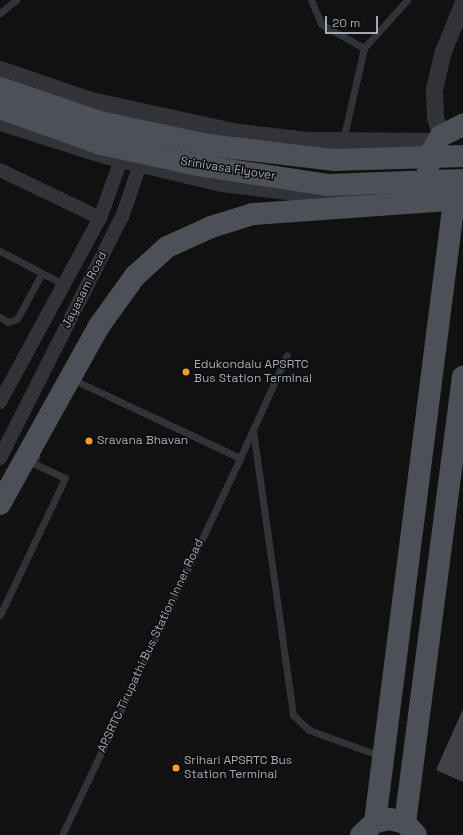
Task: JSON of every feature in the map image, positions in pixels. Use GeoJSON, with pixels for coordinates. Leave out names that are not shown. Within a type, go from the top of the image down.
{"type":"FeatureCollection","features":[{"type":"Feature","properties":{"kind":"main road","name":"Srinivasa Flyover"},"geometry":{"type":"LineString","coordinates":[[0,88],[100,122],[206,145],[335,160],[463,156]]}},
{"type":"Feature","properties":{"kind":"main road","name":"Srinivasa Flyover"},"geometry":{"type":"LineString","coordinates":[[0,108],[100,144],[205,166],[328,185],[463,180]]}},
{"type":"Feature","properties":{"kind":"main road"},"geometry":{"type":"LineString","coordinates":[[455,206],[428,178],[427,159],[439,138],[463,125]]}},
{"type":"Feature","properties":{"kind":"main road"},"geometry":{"type":"LineString","coordinates":[[0,504],[99,326],[136,276],[167,247],[210,227],[253,214],[455,206]]}},
{"type":"Feature","properties":{"kind":"main road"},"geometry":{"type":"LineString","coordinates":[[368,828],[383,757],[455,206]]}},
{"type":"Feature","properties":{"kind":"main road"},"geometry":{"type":"LineString","coordinates":[[368,828],[390,819],[410,829],[463,377]]}},
{"type":"Feature","properties":{"kind":"street"},"geometry":{"type":"LineString","coordinates":[[0,69],[153,116],[238,132],[343,140],[439,138],[435,118],[434,89],[443,51],[463,2]]}},
{"type":"Feature","properties":{"kind":"street","name":"Jayasam Road"},"geometry":{"type":"LineString","coordinates":[[0,402],[65,285],[100,218],[123,160],[132,110]]}},
{"type":"Feature","properties":{"kind":"street","name":"Jayasam Road"},"geometry":{"type":"LineString","coordinates":[[0,458],[122,217],[142,164],[153,116]]}},
{"type":"Feature","properties":{"kind":"street"},"geometry":{"type":"LineString","coordinates":[[0,122],[123,160],[221,183],[330,197],[455,206]]}},
{"type":"Feature","properties":{"kind":"street"},"geometry":{"type":"LineString","coordinates":[[0,170],[100,218]]}},
{"type":"Feature","properties":{"kind":"lane"},"geometry":{"type":"LineString","coordinates":[[0,12],[16,0]]}},
{"type":"Feature","properties":{"kind":"lane"},"geometry":{"type":"LineString","coordinates":[[311,0],[321,24],[364,48]]}},
{"type":"Feature","properties":{"kind":"lane"},"geometry":{"type":"LineString","coordinates":[[343,140],[364,48],[407,0]]}},
{"type":"Feature","properties":{"kind":"lane"},"geometry":{"type":"LineString","coordinates":[[0,251],[65,285]]}},
{"type":"Feature","properties":{"kind":"lane"},"geometry":{"type":"LineString","coordinates":[[0,317],[8,322],[17,319],[42,273]]}},
{"type":"Feature","properties":{"kind":"lane","name":"APSRTC Tirupathi Bus Station Inner Road"},"geometry":{"type":"LineString","coordinates":[[62,835],[287,355]]}},
{"type":"Feature","properties":{"kind":"lane"},"geometry":{"type":"LineString","coordinates":[[0,615],[65,478],[33,463],[72,379],[240,458]]}},
{"type":"Feature","properties":{"kind":"lane"},"geometry":{"type":"LineString","coordinates":[[253,430],[293,715],[309,730],[383,757]]}},
{"type":"Feature","properties":{"kind":"building"},"geometry":{"type":"Polygon","coordinates":[[[463,709],[463,782],[436,770],[463,709]]]}},
{"type":"Feature","properties":{"kind":"place","name":"Edukondalu APSRTC Bus Station Terminal"},"geometry":{"type":"Point","coordinates":[186,372]}},
{"type":"Feature","properties":{"kind":"place","name":"Sravana Bhavan"},"geometry":{"type":"Point","coordinates":[89,441]}},
{"type":"Feature","properties":{"kind":"place","name":"Srihari APSRTC Bus Station Terminal"},"geometry":{"type":"Point","coordinates":[176,768]}}]}
